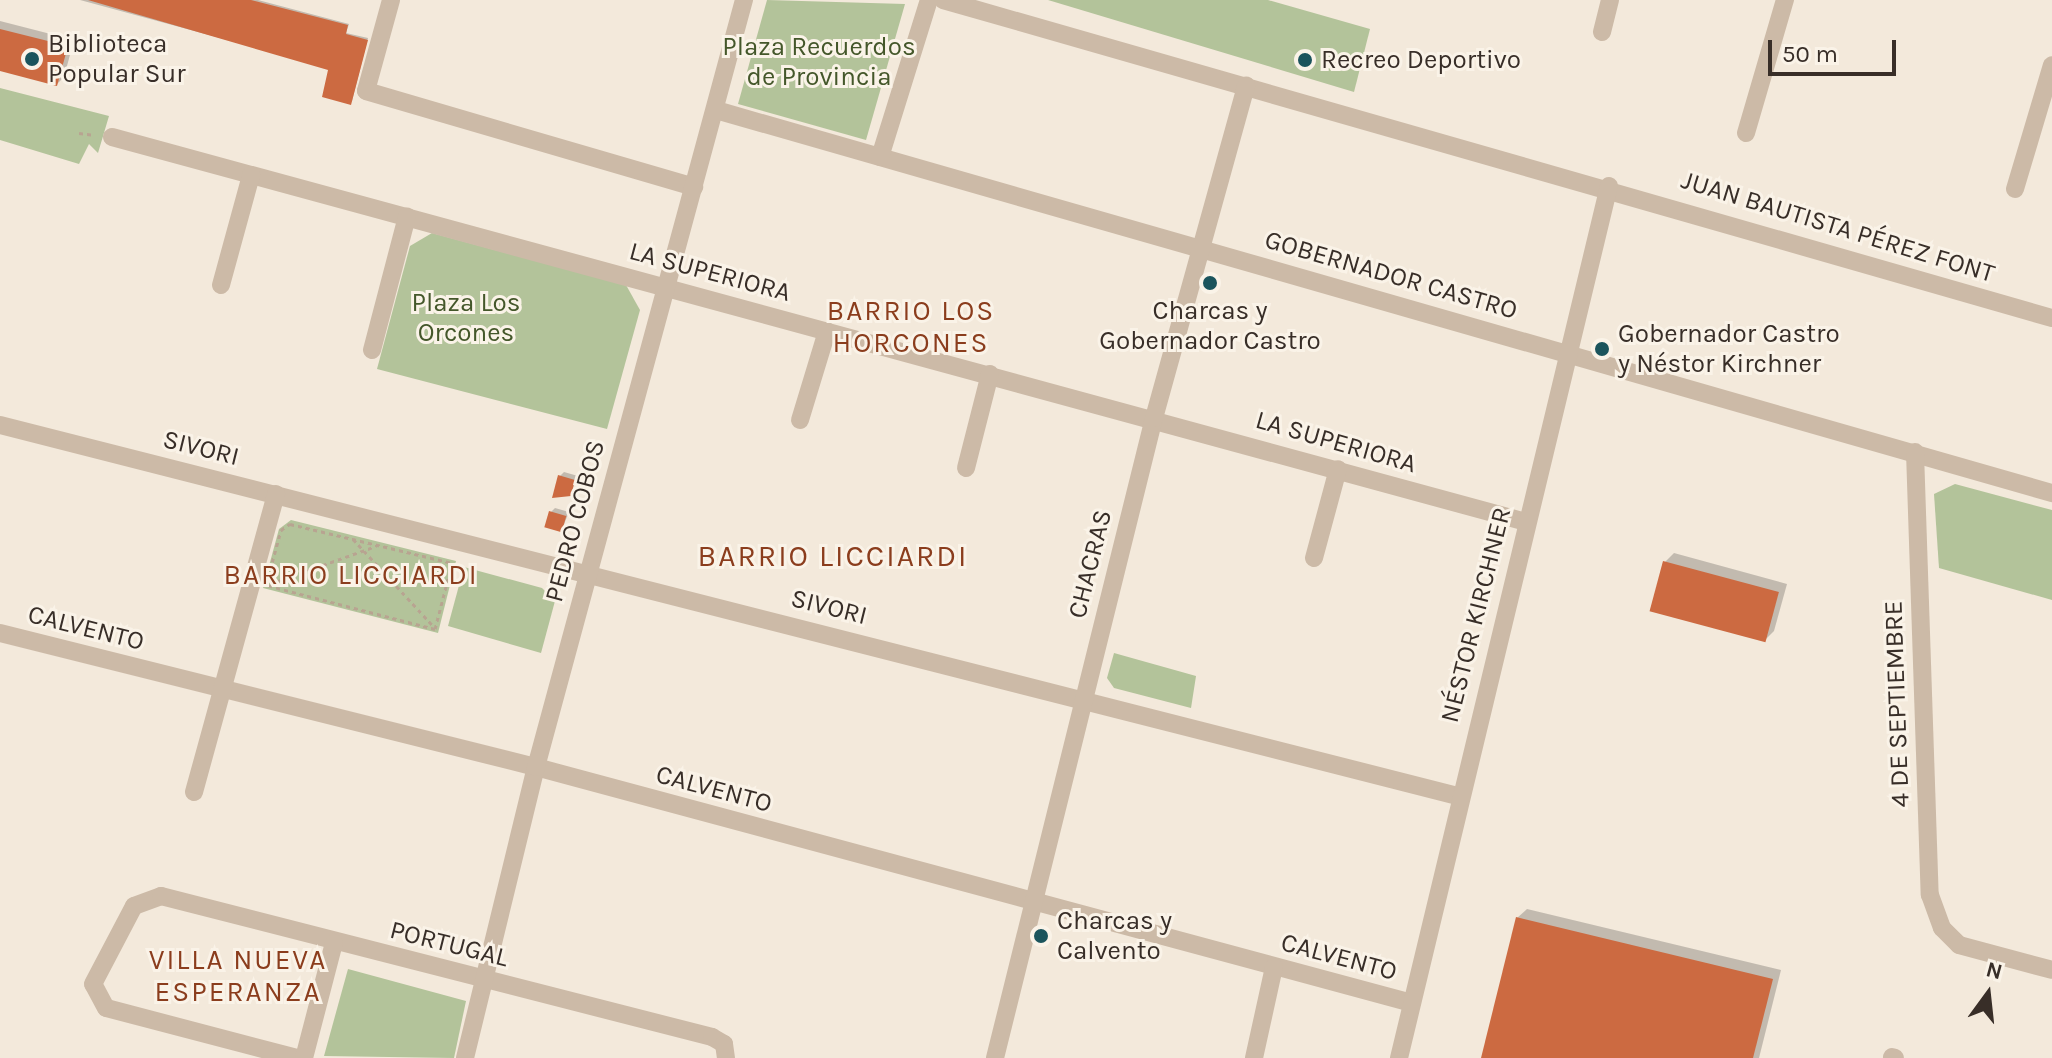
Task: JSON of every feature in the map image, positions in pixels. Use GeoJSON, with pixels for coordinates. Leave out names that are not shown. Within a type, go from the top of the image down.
{"type":"FeatureCollection","features":[{"type":"Feature","properties":{"kind":"street"},"geometry":{"type":"LineString","coordinates":[[391,0],[366,91],[694,187]]}},
{"type":"Feature","properties":{"kind":"street","name":"PEDRO COBOS"},"geometry":{"type":"LineString","coordinates":[[465,1058],[536,767],[744,0]]}},
{"type":"Feature","properties":{"kind":"street"},"geometry":{"type":"LineString","coordinates":[[880,157],[929,0]]}},
{"type":"Feature","properties":{"kind":"street","name":"JUAN BAUTISTA PÉREZ FONT"},"geometry":{"type":"LineString","coordinates":[[943,0],[1609,186],[2052,318]]}},
{"type":"Feature","properties":{"kind":"street"},"geometry":{"type":"LineString","coordinates":[[1602,32],[1610,0]]}},
{"type":"Feature","properties":{"kind":"street"},"geometry":{"type":"LineString","coordinates":[[1746,133],[1785,0]]}},
{"type":"Feature","properties":{"kind":"street"},"geometry":{"type":"LineString","coordinates":[[2015,189],[2052,65]]}},
{"type":"Feature","properties":{"kind":"street","name":"CHACRAS"},"geometry":{"type":"LineString","coordinates":[[995,1058],[1154,418],[1246,86]]}},
{"type":"Feature","properties":{"kind":"street","name":"GOBERNADOR CASTRO"},"geometry":{"type":"LineString","coordinates":[[716,110],[2052,493]]}},
{"type":"Feature","properties":{"kind":"street","name":"LA SUPERIORA"},"geometry":{"type":"LineString","coordinates":[[112,137],[1154,418],[1526,522]]}},
{"type":"Feature","properties":{"kind":"street"},"geometry":{"type":"LineString","coordinates":[[221,285],[251,175]]}},
{"type":"Feature","properties":{"kind":"street","name":"NÉSTOR KIRCHNER"},"geometry":{"type":"LineString","coordinates":[[1399,1058],[1458,796],[1609,186]]}},
{"type":"Feature","properties":{"kind":"street"},"geometry":{"type":"LineString","coordinates":[[372,350],[407,217]]}},
{"type":"Feature","properties":{"kind":"street"},"geometry":{"type":"LineString","coordinates":[[800,420],[827,331]]}},
{"type":"Feature","properties":{"kind":"street"},"geometry":{"type":"LineString","coordinates":[[966,468],[990,374]]}},
{"type":"Feature","properties":{"kind":"street","name":"SIVORI"},"geometry":{"type":"LineString","coordinates":[[0,425],[588,571],[1458,796]]}},
{"type":"Feature","properties":{"kind":"street","name":"4 DE SEPTIEMBRE"},"geometry":{"type":"LineString","coordinates":[[1915,452],[1930,895],[1942,928],[1959,945],[2052,970]]}},
{"type":"Feature","properties":{"kind":"street"},"geometry":{"type":"LineString","coordinates":[[1314,558],[1338,469]]}},
{"type":"Feature","properties":{"kind":"street"},"geometry":{"type":"LineString","coordinates":[[194,792],[276,494]]}},
{"type":"Feature","properties":{"kind":"street","name":"CALVENTO"},"geometry":{"type":"LineString","coordinates":[[0,633],[536,767],[1412,1003]]}},
{"type":"Feature","properties":{"kind":"street","name":"PORTUGAL"},"geometry":{"type":"LineString","coordinates":[[297,1058],[106,1008],[95,997],[96,972],[134,906],[161,896],[485,980],[725,1051]]}},
{"type":"Feature","properties":{"kind":"street"},"geometry":{"type":"LineString","coordinates":[[304,1058],[334,943]]}},
{"type":"Feature","properties":{"kind":"street"},"geometry":{"type":"LineString","coordinates":[[1254,1058],[1274,967]]}},
{"type":"Feature","properties":{"kind":"path"},"geometry":{"type":"LineString","coordinates":[[266,585],[281,530],[290,524],[452,563],[435,629]]}},
{"type":"Feature","properties":{"kind":"path"},"geometry":{"type":"LineString","coordinates":[[353,539],[435,629]]}},
{"type":"Feature","properties":{"kind":"path"},"geometry":{"type":"LineString","coordinates":[[266,585],[379,545]]}},
{"type":"Feature","properties":{"kind":"path"},"geometry":{"type":"LineString","coordinates":[[266,585],[435,629]]}},
{"type":"Feature","properties":{"kind":"green space","name":"Plaza Recuerdos de Provincia"},"geometry":{"type":"Polygon","coordinates":[[[767,0],[905,4],[866,140],[738,104],[767,0]]]}},
{"type":"Feature","properties":{"kind":"green space","name":"Recreo Deportivo"},"geometry":{"type":"Polygon","coordinates":[[[1048,0],[1268,0],[1370,29],[1354,92],[1048,0]]]}},
{"type":"Feature","properties":{"kind":"green space"},"geometry":{"type":"Polygon","coordinates":[[[0,88],[109,116],[98,153],[89,144],[79,164],[0,140],[0,88]]]}},
{"type":"Feature","properties":{"kind":"green space","name":"Plaza Los Orcones"},"geometry":{"type":"Polygon","coordinates":[[[432,233],[626,285],[640,310],[607,429],[377,369],[410,246],[432,233]]]}},
{"type":"Feature","properties":{"kind":"green space"},"geometry":{"type":"Polygon","coordinates":[[[1955,484],[2052,510],[2052,600],[1939,568],[1934,494],[1955,484]]]}},
{"type":"Feature","properties":{"kind":"green space"},"geometry":{"type":"Polygon","coordinates":[[[291,520],[456,561],[438,633],[263,588],[279,529],[291,520]]]}},
{"type":"Feature","properties":{"kind":"green space"},"geometry":{"type":"Polygon","coordinates":[[[464,567],[542,588],[555,601],[541,653],[448,626],[464,567]]]}},
{"type":"Feature","properties":{"kind":"green space"},"geometry":{"type":"Polygon","coordinates":[[[1114,653],[1196,676],[1191,708],[1114,688],[1107,678],[1114,653]]]}},
{"type":"Feature","properties":{"kind":"green space"},"geometry":{"type":"Polygon","coordinates":[[[348,969],[466,1001],[454,1058],[324,1056],[348,969]]]}},
{"type":"Feature","properties":{"kind":"building"},"geometry":{"type":"Polygon","coordinates":[[[88,0],[251,0],[348,25],[346,34],[368,40],[351,105],[322,97],[328,70],[88,0]]]}},
{"type":"Feature","properties":{"kind":"building","name":"Biblioteca Popular Sur"},"geometry":{"type":"Polygon","coordinates":[[[0,29],[68,46],[57,86],[0,71],[0,29]]]}},
{"type":"Feature","properties":{"kind":"building"},"geometry":{"type":"Polygon","coordinates":[[[558,475],[575,480],[571,496],[552,498],[558,475]]]}},
{"type":"Feature","properties":{"kind":"building"},"geometry":{"type":"Polygon","coordinates":[[[549,511],[566,516],[562,532],[544,527],[549,511]]]}},
{"type":"Feature","properties":{"kind":"building"},"geometry":{"type":"Polygon","coordinates":[[[1663,561],[1779,592],[1765,642],[1650,611],[1663,561]]]}},
{"type":"Feature","properties":{"kind":"building"},"geometry":{"type":"Polygon","coordinates":[[[1516,917],[1773,979],[1753,1058],[1481,1058],[1516,917]]]}},
{"type":"Feature","properties":{"kind":"place","name":"Biblioteca Popular Sur"},"geometry":{"type":"Point","coordinates":[32,59]}},
{"type":"Feature","properties":{"kind":"place","name":"Recreo Deportivo"},"geometry":{"type":"Point","coordinates":[1305,60]}},
{"type":"Feature","properties":{"kind":"place","name":"Charcas y Gobernador Castro"},"geometry":{"type":"Point","coordinates":[1210,283]}},
{"type":"Feature","properties":{"kind":"place","name":"Gobernador Castro y Néstor Kirchner"},"geometry":{"type":"Point","coordinates":[1602,349]}},
{"type":"Feature","properties":{"kind":"place","name":"Charcas y Calvento"},"geometry":{"type":"Point","coordinates":[1041,936]}},
{"type":"Feature","properties":{"kind":"district","name":"BARRIO LOS HORCONES"},"geometry":{"type":"Point","coordinates":[911,327]}},
{"type":"Feature","properties":{"kind":"district","name":"BARRIO LICCIARDI"},"geometry":{"type":"Point","coordinates":[833,556]}},
{"type":"Feature","properties":{"kind":"district","name":"BARRIO LICCIARDI"},"geometry":{"type":"Point","coordinates":[351,575]}},
{"type":"Feature","properties":{"kind":"district","name":"VILLA NUEVA ESPERANZA"},"geometry":{"type":"Point","coordinates":[238,976]}}]}
